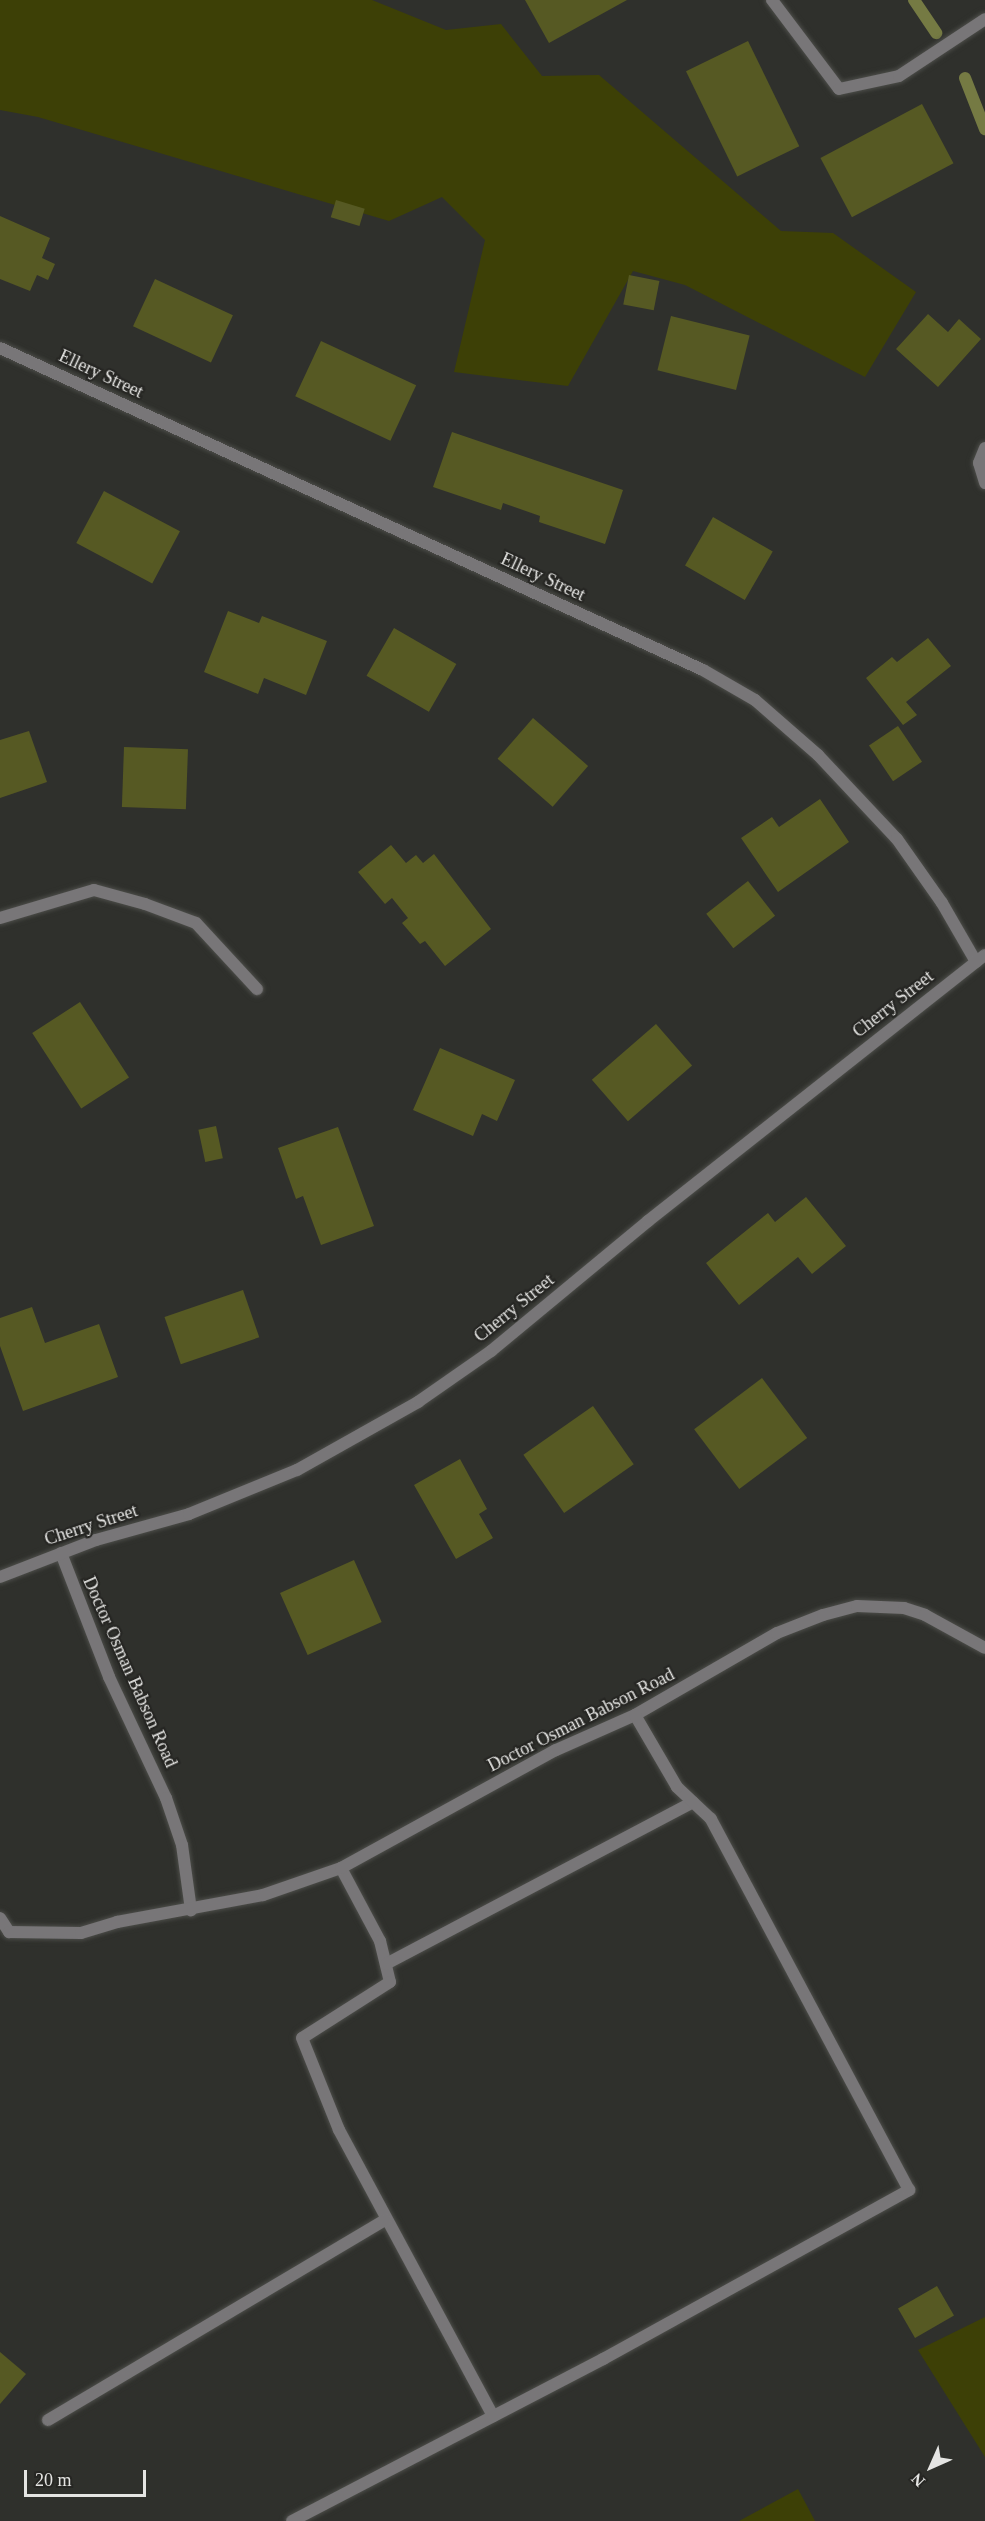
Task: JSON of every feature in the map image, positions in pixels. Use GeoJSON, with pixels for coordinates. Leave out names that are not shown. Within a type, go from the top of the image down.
{"type":"FeatureCollection","features":[{"type":"Feature","properties":{"kind":"street"},"geometry":{"type":"LineString","coordinates":[[772,0],[839,89],[899,76],[985,19]]}},
{"type":"Feature","properties":{"kind":"street","name":"Ellery Street"},"geometry":{"type":"LineString","coordinates":[[0,348],[703,670],[755,700],[818,755],[897,839],[980,958]]}},
{"type":"Feature","properties":{"kind":"street"},"geometry":{"type":"LineString","coordinates":[[985,448],[979,463],[985,483]]}},
{"type":"Feature","properties":{"kind":"street"},"geometry":{"type":"LineString","coordinates":[[0,918],[94,890],[196,923],[257,989]]}},
{"type":"Feature","properties":{"kind":"street","name":"Cherry Street"},"geometry":{"type":"LineString","coordinates":[[0,1577],[61,1553],[189,1514],[297,1470],[418,1402],[491,1351],[657,1214],[980,958]]}},
{"type":"Feature","properties":{"kind":"street","name":"Doctor Osman Babson Road"},"geometry":{"type":"LineString","coordinates":[[61,1553],[109,1677],[166,1798],[182,1845],[191,1910]]}},
{"type":"Feature","properties":{"kind":"street","name":"Doctor Osman Babson Road"},"geometry":{"type":"LineString","coordinates":[[0,1918],[4,1934],[81,1933],[117,1923],[263,1895],[341,1868],[556,1750],[635,1715],[777,1633],[857,1606],[881,1604],[925,1615],[985,1648]]}},
{"type":"Feature","properties":{"kind":"street"},"geometry":{"type":"LineString","coordinates":[[292,2521],[493,2416],[909,2190],[711,1819],[677,1787],[635,1715]]}},
{"type":"Feature","properties":{"kind":"street"},"geometry":{"type":"LineString","coordinates":[[386,1964],[693,1802]]}},
{"type":"Feature","properties":{"kind":"street"},"geometry":{"type":"LineString","coordinates":[[341,1868],[380,1941],[390,1982],[302,2038],[339,2130],[493,2416]]}},
{"type":"Feature","properties":{"kind":"street"},"geometry":{"type":"LineString","coordinates":[[48,2420],[386,2219]]}},
{"type":"Feature","properties":{"kind":"shaded area"},"geometry":{"type":"Polygon","coordinates":[[[0,0],[372,0],[446,30],[501,24],[542,76],[599,75],[781,231],[833,233],[916,292],[865,377],[685,285],[633,271],[568,386],[454,372],[485,240],[442,197],[389,221],[38,117],[0,110],[0,0]]]}},
{"type":"Feature","properties":{"kind":"shaded area"},"geometry":{"type":"Polygon","coordinates":[[[985,2317],[985,2457],[918,2350],[985,2317]]]}},
{"type":"Feature","properties":{"kind":"shaded area"},"geometry":{"type":"Polygon","coordinates":[[[798,2489],[815,2521],[739,2521],[798,2489]]]}},
{"type":"Feature","properties":{"kind":"building"},"geometry":{"type":"Polygon","coordinates":[[[525,0],[627,0],[549,43],[525,0]]]}},
{"type":"Feature","properties":{"kind":"building"},"geometry":{"type":"Polygon","coordinates":[[[748,41],[799,146],[737,176],[686,71],[748,41]]]}},
{"type":"Feature","properties":{"kind":"building"},"geometry":{"type":"Polygon","coordinates":[[[922,104],[953,163],[852,217],[820,158],[922,104]]]}},
{"type":"Feature","properties":{"kind":"building"},"geometry":{"type":"Polygon","coordinates":[[[336,200],[365,209],[359,226],[331,217],[336,200]]]}},
{"type":"Feature","properties":{"kind":"building"},"geometry":{"type":"Polygon","coordinates":[[[0,216],[50,238],[42,258],[55,264],[48,280],[37,275],[30,291],[0,279],[0,216]]]}},
{"type":"Feature","properties":{"kind":"building"},"geometry":{"type":"Polygon","coordinates":[[[629,275],[659,281],[654,310],[623,304],[629,275]]]}},
{"type":"Feature","properties":{"kind":"building"},"geometry":{"type":"Polygon","coordinates":[[[155,279],[233,315],[211,362],[133,326],[155,279]]]}},
{"type":"Feature","properties":{"kind":"building"},"geometry":{"type":"Polygon","coordinates":[[[928,314],[948,332],[959,319],[981,339],[938,387],[896,349],[928,314]]]}},
{"type":"Feature","properties":{"kind":"building"},"geometry":{"type":"Polygon","coordinates":[[[671,316],[750,336],[736,390],[657,370],[671,316]]]}},
{"type":"Feature","properties":{"kind":"building"},"geometry":{"type":"Polygon","coordinates":[[[321,341],[416,385],[390,441],[295,396],[321,341]]]}},
{"type":"Feature","properties":{"kind":"building"},"geometry":{"type":"Polygon","coordinates":[[[452,432],[623,490],[605,544],[539,522],[540,516],[503,503],[501,510],[433,487],[452,432]]]}},
{"type":"Feature","properties":{"kind":"building"},"geometry":{"type":"Polygon","coordinates":[[[104,491],[180,531],[152,583],[76,543],[104,491]]]}},
{"type":"Feature","properties":{"kind":"building"},"geometry":{"type":"Polygon","coordinates":[[[713,517],[773,552],[745,600],[685,565],[713,517]]]}},
{"type":"Feature","properties":{"kind":"building"},"geometry":{"type":"Polygon","coordinates":[[[228,611],[259,623],[262,616],[327,641],[306,695],[264,678],[258,694],[204,672],[228,611]]]}},
{"type":"Feature","properties":{"kind":"building"},"geometry":{"type":"Polygon","coordinates":[[[394,628],[456,664],[429,712],[366,676],[394,628]]]}},
{"type":"Feature","properties":{"kind":"building"},"geometry":{"type":"Polygon","coordinates":[[[928,638],[951,666],[906,702],[917,715],[903,725],[866,678],[892,657],[897,662],[928,638]]]}},
{"type":"Feature","properties":{"kind":"building"},"geometry":{"type":"Polygon","coordinates":[[[533,718],[588,766],[553,807],[498,759],[533,718]]]}},
{"type":"Feature","properties":{"kind":"building"},"geometry":{"type":"Polygon","coordinates":[[[898,726],[922,762],[893,781],[869,746],[898,726]]]}},
{"type":"Feature","properties":{"kind":"building"},"geometry":{"type":"Polygon","coordinates":[[[29,731],[47,782],[0,798],[0,740],[29,731]]]}},
{"type":"Feature","properties":{"kind":"building"},"geometry":{"type":"Polygon","coordinates":[[[124,747],[188,749],[186,809],[122,807],[124,747]]]}},
{"type":"Feature","properties":{"kind":"building"},"geometry":{"type":"Polygon","coordinates":[[[820,799],[849,842],[778,892],[741,838],[772,817],[779,827],[820,799]]]}},
{"type":"Feature","properties":{"kind":"building"},"geometry":{"type":"Polygon","coordinates":[[[391,845],[406,863],[416,855],[423,863],[434,854],[491,929],[445,966],[425,941],[420,944],[402,923],[408,918],[392,898],[385,904],[358,872],[391,845]]]}},
{"type":"Feature","properties":{"kind":"building"},"geometry":{"type":"Polygon","coordinates":[[[748,881],[775,916],[733,948],[706,914],[748,881]]]}},
{"type":"Feature","properties":{"kind":"building"},"geometry":{"type":"Polygon","coordinates":[[[80,1002],[129,1077],[81,1109],[32,1033],[80,1002]]]}},
{"type":"Feature","properties":{"kind":"building"},"geometry":{"type":"Polygon","coordinates":[[[656,1024],[692,1066],[628,1121],[592,1080],[656,1024]]]}},
{"type":"Feature","properties":{"kind":"building"},"geometry":{"type":"Polygon","coordinates":[[[440,1048],[515,1080],[497,1121],[482,1114],[473,1136],[413,1110],[440,1048]]]}},
{"type":"Feature","properties":{"kind":"building"},"geometry":{"type":"Polygon","coordinates":[[[216,1126],[223,1158],[205,1162],[198,1130],[216,1126]]]}},
{"type":"Feature","properties":{"kind":"building"},"geometry":{"type":"Polygon","coordinates":[[[338,1127],[374,1226],[321,1245],[303,1196],[296,1199],[278,1148],[338,1127]]]}},
{"type":"Feature","properties":{"kind":"building"},"geometry":{"type":"Polygon","coordinates":[[[806,1197],[846,1246],[812,1274],[798,1257],[739,1305],[706,1263],[768,1213],[775,1222],[806,1197]]]}},
{"type":"Feature","properties":{"kind":"building"},"geometry":{"type":"Polygon","coordinates":[[[243,1290],[259,1337],[181,1364],[165,1317],[243,1290]]]}},
{"type":"Feature","properties":{"kind":"building"},"geometry":{"type":"Polygon","coordinates":[[[32,1307],[45,1343],[99,1324],[118,1377],[23,1411],[0,1346],[0,1318],[32,1307]]]}},
{"type":"Feature","properties":{"kind":"building"},"geometry":{"type":"Polygon","coordinates":[[[762,1378],[807,1438],[739,1489],[694,1429],[762,1378]]]}},
{"type":"Feature","properties":{"kind":"building"},"geometry":{"type":"Polygon","coordinates":[[[593,1406],[634,1464],[564,1513],[523,1455],[593,1406]]]}},
{"type":"Feature","properties":{"kind":"building"},"geometry":{"type":"Polygon","coordinates":[[[460,1459],[487,1509],[479,1514],[493,1538],[456,1559],[414,1485],[460,1459]]]}},
{"type":"Feature","properties":{"kind":"building"},"geometry":{"type":"Polygon","coordinates":[[[354,1560],[382,1622],[308,1655],[280,1593],[354,1560]]]}},
{"type":"Feature","properties":{"kind":"building"},"geometry":{"type":"Polygon","coordinates":[[[937,2286],[954,2315],[915,2338],[898,2308],[937,2286]]]}},
{"type":"Feature","properties":{"kind":"building"},"geometry":{"type":"Polygon","coordinates":[[[0,2352],[26,2374],[0,2404],[0,2352]]]}},
{"type":"Feature","properties":{"kind":"waterway"},"geometry":{"type":"LineString","coordinates":[[914,0],[936,33]]}},
{"type":"Feature","properties":{"kind":"waterway"},"geometry":{"type":"LineString","coordinates":[[965,78],[985,129]]}}]}
